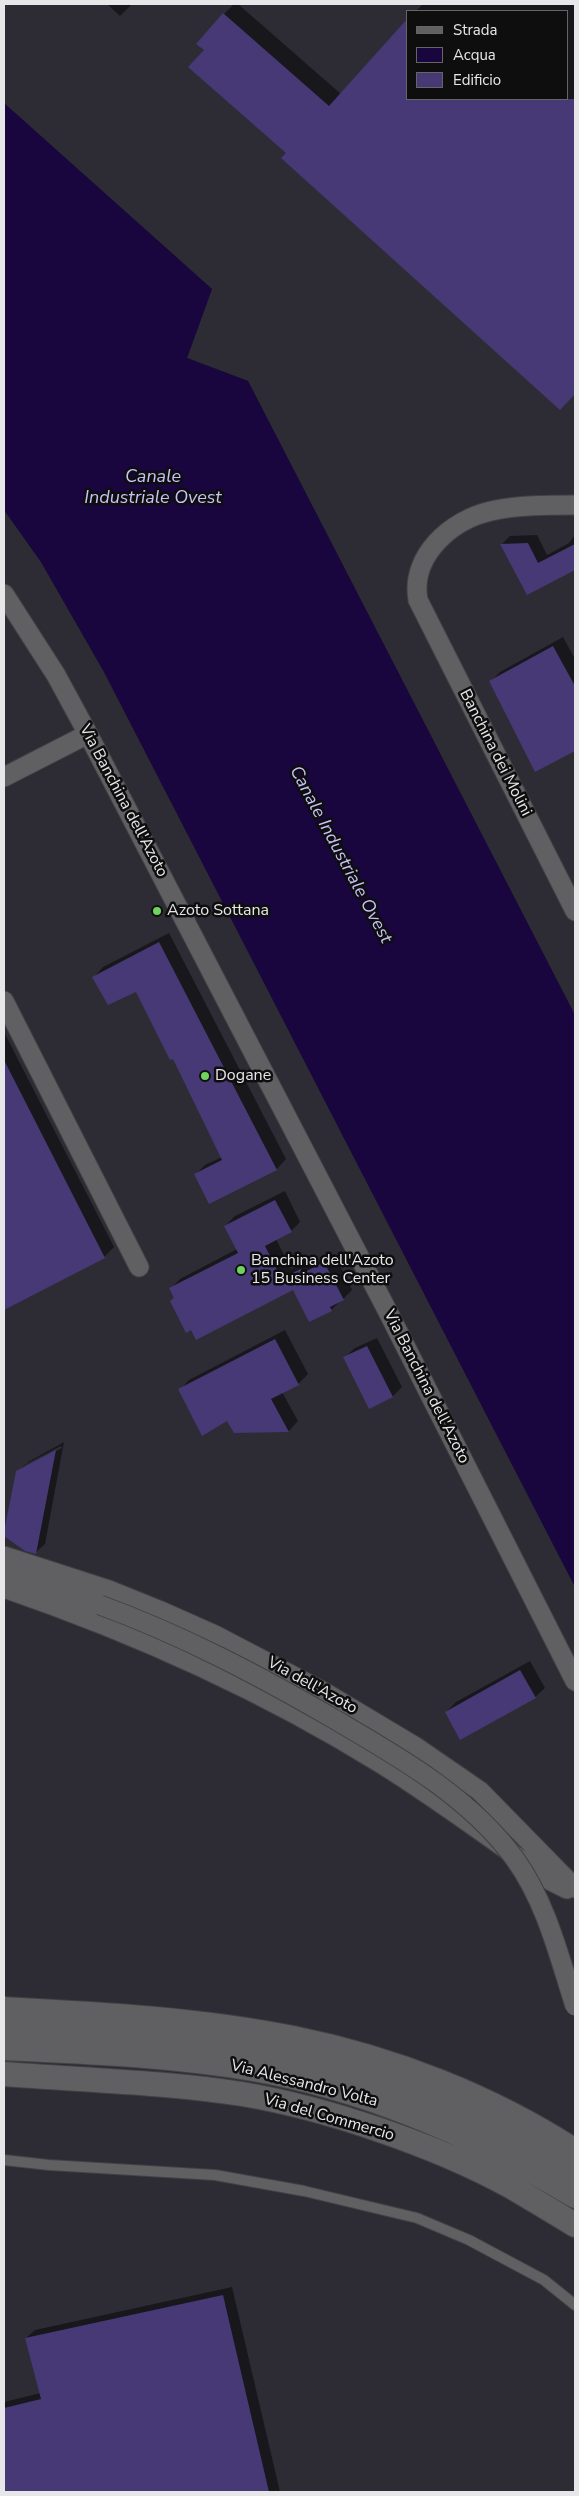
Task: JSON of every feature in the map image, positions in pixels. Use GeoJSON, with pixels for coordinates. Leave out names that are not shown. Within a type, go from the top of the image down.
{"type":"FeatureCollection","features":[{"type":"Feature","properties":{"kind":"street","name":"Banchina dei Molini"},"geometry":{"type":"LineString","coordinates":[[575,504],[502,509],[463,521],[442,537],[426,556],[420,571],[417,594],[418,600],[575,911]]}},
{"type":"Feature","properties":{"kind":"street","name":"Via Banchina dell'Azoto"},"geometry":{"type":"LineString","coordinates":[[4,594],[56,675],[88,734],[383,1301],[575,1681]]}},
{"type":"Feature","properties":{"kind":"street"},"geometry":{"type":"LineString","coordinates":[[4,777],[88,734]]}},
{"type":"Feature","properties":{"kind":"street"},"geometry":{"type":"LineString","coordinates":[[4,1001],[139,1267]]}},
{"type":"Feature","properties":{"kind":"street","name":"Via dell'Azoto"},"geometry":{"type":"LineString","coordinates":[[4,1556],[109,1590],[206,1631],[273,1664],[367,1717],[454,1771],[480,1791],[575,1888]]}},
{"type":"Feature","properties":{"kind":"street"},"geometry":{"type":"LineString","coordinates":[[4,1572],[100,1605],[204,1648],[290,1694],[372,1742],[443,1788],[473,1812],[503,1844],[527,1879],[544,1913],[575,2006]]}},
{"type":"Feature","properties":{"kind":"street","name":"Via dell'Azoto"},"geometry":{"type":"LineString","coordinates":[[4,1588],[154,1645],[282,1707],[380,1763],[551,1880],[575,1892]]}},
{"type":"Feature","properties":{"kind":"street"},"geometry":{"type":"LineString","coordinates":[[7,2031],[198,2023],[330,2046],[408,2070],[466,2093],[538,2127],[575,2151]]}},
{"type":"Feature","properties":{"kind":"street","name":"Via Alessandro Volta"},"geometry":{"type":"LineString","coordinates":[[7,2031],[237,2046],[308,2060],[353,2072],[433,2099],[513,2136],[575,2171]]}},
{"type":"Feature","properties":{"kind":"street","name":"Via Alessandro Volta"},"geometry":{"type":"LineString","coordinates":[[7,2031],[255,2069],[348,2092],[440,2124],[516,2161],[575,2196]]}},
{"type":"Feature","properties":{"kind":"street","name":"Via del Commercio"},"geometry":{"type":"LineString","coordinates":[[4,2074],[241,2094],[302,2107],[398,2137],[455,2160],[509,2186],[575,2225]]}},
{"type":"Feature","properties":{"kind":"lane"},"geometry":{"type":"LineString","coordinates":[[4,2160],[49,2165],[215,2175],[304,2191],[417,2218],[469,2240],[544,2280],[575,2304]]}},
{"type":"Feature","properties":{"kind":"shaded area"},"geometry":{"type":"Polygon","coordinates":[[[4,4],[575,4],[575,1015],[248,381],[187,358],[212,289],[4,103],[4,4]]]}},
{"type":"Feature","properties":{"kind":"shaded area"},"geometry":{"type":"Polygon","coordinates":[[[4,510],[41,562],[104,672],[575,1587],[575,2492],[4,2492],[4,510]]]}},
{"type":"Feature","properties":{"kind":"water","name":"Canale Industriale Ovest"},"geometry":{"type":"Polygon","coordinates":[[[4,103],[212,289],[187,358],[248,381],[575,1015],[575,1587],[104,672],[41,562],[4,510],[4,103]]]}},
{"type":"Feature","properties":{"kind":"building"},"geometry":{"type":"Polygon","coordinates":[[[223,13],[329,106],[406,20],[406,100],[575,99],[575,394],[560,410],[281,158],[286,153],[188,67],[204,50],[196,44],[223,13]]]}},
{"type":"Feature","properties":{"kind":"building"},"geometry":{"type":"Polygon","coordinates":[[[528,543],[538,563],[575,544],[575,570],[527,595],[500,544],[528,543]]]}},
{"type":"Feature","properties":{"kind":"building"},"geometry":{"type":"Polygon","coordinates":[[[553,646],[575,686],[575,751],[535,772],[489,681],[553,646]]]}},
{"type":"Feature","properties":{"kind":"building","name":"Dogane"},"geometry":{"type":"Polygon","coordinates":[[[159,942],[277,1170],[209,1204],[194,1174],[222,1160],[173,1059],[170,1060],[136,992],[108,1005],[92,977],[159,942]]]}},
{"type":"Feature","properties":{"kind":"building"},"geometry":{"type":"Polygon","coordinates":[[[4,1060],[105,1258],[4,1310],[4,1060]]]}},
{"type":"Feature","properties":{"kind":"building","name":"Banchina dell'Azoto 15 Business Center"},"geometry":{"type":"Polygon","coordinates":[[[275,1200],[292,1232],[265,1246],[281,1278],[301,1269],[303,1273],[324,1262],[344,1300],[330,1307],[332,1311],[309,1322],[293,1290],[196,1340],[191,1330],[186,1333],[170,1301],[174,1298],[169,1288],[238,1253],[224,1226],[275,1200]]]}},
{"type":"Feature","properties":{"kind":"building"},"geometry":{"type":"Polygon","coordinates":[[[275,1339],[299,1385],[271,1399],[289,1432],[234,1433],[227,1421],[202,1436],[178,1389],[275,1339]]]}},
{"type":"Feature","properties":{"kind":"building"},"geometry":{"type":"Polygon","coordinates":[[[367,1346],[393,1397],[369,1409],[343,1357],[367,1346]]]}},
{"type":"Feature","properties":{"kind":"building"},"geometry":{"type":"Polygon","coordinates":[[[56,1450],[36,1554],[25,1551],[4,1536],[4,1532],[16,1471],[56,1450]]]}},
{"type":"Feature","properties":{"kind":"building"},"geometry":{"type":"Polygon","coordinates":[[[520,1670],[536,1698],[460,1740],[445,1712],[520,1670]]]}},
{"type":"Feature","properties":{"kind":"building"},"geometry":{"type":"Polygon","coordinates":[[[223,2295],[269,2492],[4,2492],[4,2408],[41,2399],[25,2338],[223,2295]]]}},
{"type":"Feature","properties":{"kind":"place","name":"Azoto Sottana"},"geometry":{"type":"Point","coordinates":[157,911]}},
{"type":"Feature","properties":{"kind":"place","name":"Dogane"},"geometry":{"type":"Point","coordinates":[205,1076]}},
{"type":"Feature","properties":{"kind":"place","name":"Banchina dell'Azoto 15 Business Center"},"geometry":{"type":"Point","coordinates":[241,1270]}}]}
